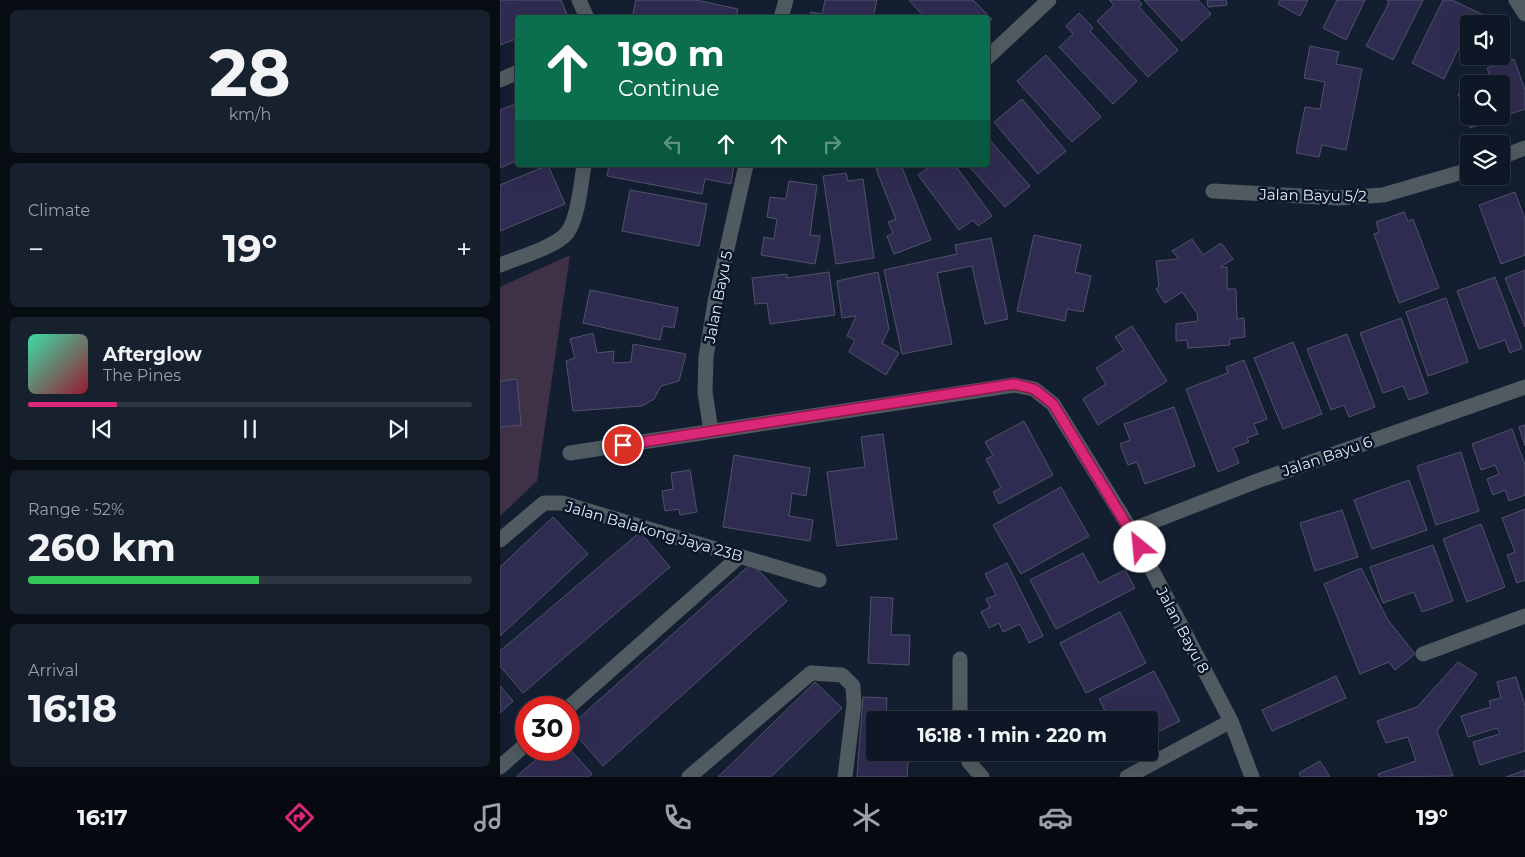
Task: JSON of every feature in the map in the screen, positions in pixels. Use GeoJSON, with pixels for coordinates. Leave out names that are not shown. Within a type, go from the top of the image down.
{"type":"FeatureCollection","features":[{"type":"Feature","properties":{"kind":"street"},"geometry":{"type":"LineString","coordinates":[[579,0],[586,15]]}},
{"type":"Feature","properties":{"kind":"street"},"geometry":{"type":"LineString","coordinates":[[782,15],[786,0]]}},
{"type":"Feature","properties":{"kind":"street"},"geometry":{"type":"LineString","coordinates":[[990,55],[1050,0]]}},
{"type":"Feature","properties":{"kind":"street"},"geometry":{"type":"LineString","coordinates":[[1516,0],[1525,14]]}},
{"type":"Feature","properties":{"kind":"street"},"geometry":{"type":"LineString","coordinates":[[500,80],[515,73]]}},
{"type":"Feature","properties":{"kind":"street"},"geometry":{"type":"LineString","coordinates":[[1510,154],[1525,148]]}},
{"type":"Feature","properties":{"kind":"street"},"geometry":{"type":"LineString","coordinates":[[500,265],[556,241],[567,233],[574,217],[584,167]]}},
{"type":"Feature","properties":{"kind":"street","name":"Jalan Bayu 5"},"geometry":{"type":"LineString","coordinates":[[711,431],[705,392],[706,356],[715,302],[746,167]]}},
{"type":"Feature","properties":{"kind":"street","name":"Jalan Bayu 5/2"},"geometry":{"type":"LineString","coordinates":[[1213,192],[1338,198],[1383,195],[1460,173]]}},
{"type":"Feature","properties":{"kind":"street","name":"Jalan Bayu 8"},"geometry":{"type":"LineString","coordinates":[[570,453],[1014,384],[1034,389],[1053,404],[1131,530],[1231,721],[1252,777]]}},
{"type":"Feature","properties":{"kind":"street","name":"Jalan Bayu 6"},"geometry":{"type":"LineString","coordinates":[[1131,530],[1257,481],[1525,387]]}},
{"type":"Feature","properties":{"kind":"street","name":"Jalan Balakong Jaya 23B"},"geometry":{"type":"LineString","coordinates":[[500,540],[544,503],[562,503],[819,580]]}},
{"type":"Feature","properties":{"kind":"street"},"geometry":{"type":"LineString","coordinates":[[580,697],[740,556]]}},
{"type":"Feature","properties":{"kind":"street"},"geometry":{"type":"LineString","coordinates":[[1423,654],[1525,616]]}},
{"type":"Feature","properties":{"kind":"street"},"geometry":{"type":"LineString","coordinates":[[960,659],[960,711]]}},
{"type":"Feature","properties":{"kind":"street"},"geometry":{"type":"LineString","coordinates":[[689,777],[811,672],[842,675],[854,686],[854,704],[845,777]]}},
{"type":"Feature","properties":{"kind":"street"},"geometry":{"type":"LineString","coordinates":[[1128,777],[1231,721]]}},
{"type":"Feature","properties":{"kind":"street"},"geometry":{"type":"LineString","coordinates":[[500,767],[515,754]]}},
{"type":"Feature","properties":{"kind":"street"},"geometry":{"type":"LineString","coordinates":[[969,761],[982,777]]}},
{"type":"Feature","properties":{"kind":"shaded area"},"geometry":{"type":"Polygon","coordinates":[[[570,255],[537,481],[500,516],[500,287],[570,255]]]}},
{"type":"Feature","properties":{"kind":"building"},"geometry":{"type":"Polygon","coordinates":[[[500,0],[561,0],[567,15],[515,15],[515,39],[500,45],[500,0]]]}},
{"type":"Feature","properties":{"kind":"building"},"geometry":{"type":"Polygon","coordinates":[[[636,0],[696,0],[738,9],[737,15],[633,15],[636,0]]]}},
{"type":"Feature","properties":{"kind":"building"},"geometry":{"type":"Polygon","coordinates":[[[825,0],[877,0],[874,15],[810,15],[811,12],[822,14],[825,0]]]}},
{"type":"Feature","properties":{"kind":"building"},"geometry":{"type":"Polygon","coordinates":[[[909,0],[973,0],[988,15],[922,15],[909,0]]]}},
{"type":"Feature","properties":{"kind":"building"},"geometry":{"type":"Polygon","coordinates":[[[1109,0],[1138,0],[1142,4],[1139,7],[1178,50],[1148,77],[1097,21],[1114,5],[1109,0]]]}},
{"type":"Feature","properties":{"kind":"building"},"geometry":{"type":"Polygon","coordinates":[[[1144,0],[1198,0],[1211,14],[1182,41],[1144,0]]]}},
{"type":"Feature","properties":{"kind":"building"},"geometry":{"type":"Polygon","coordinates":[[[1207,0],[1226,0],[1227,5],[1208,7],[1207,0]]]}},
{"type":"Feature","properties":{"kind":"building"},"geometry":{"type":"Polygon","coordinates":[[[1280,0],[1308,0],[1300,16],[1278,4],[1280,0]]]}},
{"type":"Feature","properties":{"kind":"building"},"geometry":{"type":"Polygon","coordinates":[[[1337,0],[1365,0],[1346,40],[1323,28],[1337,0]]]}},
{"type":"Feature","properties":{"kind":"building"},"geometry":{"type":"Polygon","coordinates":[[[1387,0],[1423,0],[1393,60],[1366,46],[1389,3],[1387,0]]]}},
{"type":"Feature","properties":{"kind":"building"},"geometry":{"type":"Polygon","coordinates":[[[1443,0],[1452,0],[1483,15],[1460,15],[1460,48],[1444,79],[1412,63],[1443,0]]]}},
{"type":"Feature","properties":{"kind":"building"},"geometry":{"type":"Polygon","coordinates":[[[1079,13],[1093,28],[1090,31],[1137,81],[1113,104],[1059,47],[1073,34],[1066,26],[1079,13]]]}},
{"type":"Feature","properties":{"kind":"building"},"geometry":{"type":"Polygon","coordinates":[[[1310,46],[1339,52],[1336,64],[1362,69],[1346,150],[1322,145],[1319,157],[1296,153],[1305,107],[1320,109],[1325,82],[1304,78],[1310,46]]]}},
{"type":"Feature","properties":{"kind":"building"},"geometry":{"type":"Polygon","coordinates":[[[1046,55],[1101,117],[1072,142],[1017,81],[1046,55]]]}},
{"type":"Feature","properties":{"kind":"building"},"geometry":{"type":"Polygon","coordinates":[[[1514,59],[1525,90],[1525,109],[1510,114],[1510,75],[1490,75],[1487,68],[1496,65],[1510,65],[1510,60],[1514,59]]]}},
{"type":"Feature","properties":{"kind":"building"},"geometry":{"type":"Polygon","coordinates":[[[1022,99],[1066,151],[1038,174],[994,122],[1022,99]]]}},
{"type":"Feature","properties":{"kind":"building"},"geometry":{"type":"Polygon","coordinates":[[[515,104],[515,161],[500,168],[500,110],[515,104]]]}},
{"type":"Feature","properties":{"kind":"building"},"geometry":{"type":"Polygon","coordinates":[[[990,140],[1030,186],[1005,207],[970,167],[990,167],[990,140]]]}},
{"type":"Feature","properties":{"kind":"building"},"geometry":{"type":"Polygon","coordinates":[[[543,167],[549,167],[565,204],[500,231],[500,185],[543,167]]]}},
{"type":"Feature","properties":{"kind":"building"},"geometry":{"type":"Polygon","coordinates":[[[609,167],[734,167],[731,184],[705,179],[702,194],[607,176],[609,167]]]}},
{"type":"Feature","properties":{"kind":"building"},"geometry":{"type":"Polygon","coordinates":[[[882,167],[902,167],[931,240],[894,254],[887,236],[893,233],[888,222],[896,219],[876,169],[882,167]]]}},
{"type":"Feature","properties":{"kind":"building"},"geometry":{"type":"Polygon","coordinates":[[[929,167],[956,167],[992,216],[978,226],[973,220],[959,230],[918,175],[929,167]]]}},
{"type":"Feature","properties":{"kind":"building"},"geometry":{"type":"Polygon","coordinates":[[[846,173],[848,181],[863,179],[874,258],[836,264],[823,176],[846,173]]]}},
{"type":"Feature","properties":{"kind":"building"},"geometry":{"type":"Polygon","coordinates":[[[789,181],[817,185],[810,235],[820,236],[815,264],[761,255],[764,237],[774,239],[777,219],[767,217],[770,197],[786,199],[789,181]]]}},
{"type":"Feature","properties":{"kind":"building"},"geometry":{"type":"Polygon","coordinates":[[[630,190],[707,204],[699,246],[622,231],[630,190]]]}},
{"type":"Feature","properties":{"kind":"building"},"geometry":{"type":"Polygon","coordinates":[[[1515,192],[1525,219],[1525,255],[1501,264],[1479,205],[1515,192]]]}},
{"type":"Feature","properties":{"kind":"building"},"geometry":{"type":"Polygon","coordinates":[[[1404,212],[1408,221],[1413,219],[1439,288],[1399,303],[1374,234],[1379,232],[1376,222],[1404,212]]]}},
{"type":"Feature","properties":{"kind":"building"},"geometry":{"type":"Polygon","coordinates":[[[1034,235],[1081,245],[1075,272],[1091,276],[1083,312],[1067,309],[1065,321],[1017,311],[1034,235]]]}},
{"type":"Feature","properties":{"kind":"building"},"geometry":{"type":"Polygon","coordinates":[[[991,238],[1008,319],[985,324],[972,266],[937,273],[952,344],[902,354],[884,270],[957,254],[955,245],[991,238]]]}},
{"type":"Feature","properties":{"kind":"building"},"geometry":{"type":"Polygon","coordinates":[[[1192,239],[1203,255],[1221,243],[1233,259],[1220,267],[1227,267],[1227,289],[1236,289],[1237,319],[1244,318],[1245,337],[1229,339],[1230,345],[1188,348],[1187,340],[1176,341],[1176,324],[1198,321],[1197,313],[1182,292],[1165,303],[1156,289],[1159,286],[1156,261],[1179,259],[1172,251],[1192,239]]]}},
{"type":"Feature","properties":{"kind":"building"},"geometry":{"type":"Polygon","coordinates":[[[1525,270],[1525,327],[1505,278],[1525,270]]]}},
{"type":"Feature","properties":{"kind":"building"},"geometry":{"type":"Polygon","coordinates":[[[829,272],[835,315],[770,324],[767,303],[755,304],[752,278],[787,274],[787,278],[829,272]]]}},
{"type":"Feature","properties":{"kind":"building"},"geometry":{"type":"Polygon","coordinates":[[[878,272],[889,329],[882,343],[899,353],[886,375],[849,352],[855,340],[847,336],[856,316],[842,318],[837,281],[878,272]]]}},
{"type":"Feature","properties":{"kind":"building"},"geometry":{"type":"Polygon","coordinates":[[[1495,277],[1522,348],[1510,353],[1505,340],[1479,349],[1457,291],[1495,277]]]}},
{"type":"Feature","properties":{"kind":"building"},"geometry":{"type":"Polygon","coordinates":[[[590,290],[678,308],[674,328],[663,326],[660,340],[583,323],[590,290]]]}},
{"type":"Feature","properties":{"kind":"building"},"geometry":{"type":"Polygon","coordinates":[[[1446,298],[1468,362],[1428,376],[1406,312],[1446,298]]]}},
{"type":"Feature","properties":{"kind":"building"},"geometry":{"type":"Polygon","coordinates":[[[1401,318],[1428,393],[1409,400],[1403,386],[1383,393],[1360,333],[1401,318]]]}},
{"type":"Feature","properties":{"kind":"building"},"geometry":{"type":"Polygon","coordinates":[[[1132,326],[1167,381],[1098,425],[1083,399],[1106,384],[1096,368],[1124,350],[1115,337],[1132,326]]]}},
{"type":"Feature","properties":{"kind":"building"},"geometry":{"type":"Polygon","coordinates":[[[593,333],[597,353],[614,351],[613,363],[631,362],[633,344],[686,354],[679,381],[661,386],[654,399],[642,406],[573,411],[566,361],[575,358],[570,339],[593,333]]]}},
{"type":"Feature","properties":{"kind":"building"},"geometry":{"type":"Polygon","coordinates":[[[1347,334],[1375,407],[1349,417],[1344,405],[1331,410],[1307,349],[1347,334]]]}},
{"type":"Feature","properties":{"kind":"building"},"geometry":{"type":"Polygon","coordinates":[[[1293,342],[1322,414],[1283,429],[1254,358],[1293,342]]]}},
{"type":"Feature","properties":{"kind":"building"},"geometry":{"type":"Polygon","coordinates":[[[1244,360],[1267,419],[1254,424],[1258,434],[1247,438],[1249,442],[1233,448],[1239,463],[1218,472],[1186,389],[1228,373],[1226,367],[1244,360]]]}},
{"type":"Feature","properties":{"kind":"building"},"geometry":{"type":"Polygon","coordinates":[[[517,379],[521,425],[500,427],[500,381],[517,379]]]}},
{"type":"Feature","properties":{"kind":"building"},"geometry":{"type":"Polygon","coordinates":[[[1174,407],[1195,466],[1145,484],[1137,462],[1128,465],[1120,444],[1130,440],[1124,424],[1174,407]]]}},
{"type":"Feature","properties":{"kind":"building"},"geometry":{"type":"Polygon","coordinates":[[[1024,421],[1053,475],[999,504],[993,492],[1001,488],[986,459],[993,456],[985,442],[1024,421]]]}},
{"type":"Feature","properties":{"kind":"building"},"geometry":{"type":"Polygon","coordinates":[[[1525,425],[1525,446],[1519,427],[1525,425]]]}},
{"type":"Feature","properties":{"kind":"building"},"geometry":{"type":"Polygon","coordinates":[[[1512,429],[1525,465],[1525,495],[1509,501],[1505,490],[1493,495],[1487,479],[1499,474],[1495,465],[1481,470],[1472,444],[1512,429]]]}},
{"type":"Feature","properties":{"kind":"building"},"geometry":{"type":"Polygon","coordinates":[[[883,434],[897,539],[837,546],[827,472],[865,467],[861,437],[883,434]]]}},
{"type":"Feature","properties":{"kind":"building"},"geometry":{"type":"Polygon","coordinates":[[[1461,452],[1479,511],[1436,525],[1417,466],[1461,452]]]}},
{"type":"Feature","properties":{"kind":"building"},"geometry":{"type":"Polygon","coordinates":[[[734,455],[810,468],[806,496],[792,493],[789,516],[813,520],[810,541],[723,527],[734,455]]]}},
{"type":"Feature","properties":{"kind":"building"},"geometry":{"type":"Polygon","coordinates":[[[690,470],[697,512],[680,515],[679,509],[665,511],[662,491],[673,489],[671,473],[690,470]]]}},
{"type":"Feature","properties":{"kind":"building"},"geometry":{"type":"Polygon","coordinates":[[[1409,480],[1427,530],[1372,549],[1354,500],[1409,480]]]}},
{"type":"Feature","properties":{"kind":"building"},"geometry":{"type":"Polygon","coordinates":[[[1061,487],[1089,536],[1021,574],[993,525],[1061,487]]]}},
{"type":"Feature","properties":{"kind":"building"},"geometry":{"type":"Polygon","coordinates":[[[1525,509],[1525,580],[1517,583],[1507,555],[1515,552],[1502,518],[1525,509]]]}},
{"type":"Feature","properties":{"kind":"building"},"geometry":{"type":"Polygon","coordinates":[[[1342,510],[1358,557],[1315,571],[1300,523],[1342,510]]]}},
{"type":"Feature","properties":{"kind":"building"},"geometry":{"type":"Polygon","coordinates":[[[553,517],[588,554],[500,636],[500,567],[553,517]]]}},
{"type":"Feature","properties":{"kind":"building"},"geometry":{"type":"Polygon","coordinates":[[[1481,524],[1505,587],[1467,602],[1443,539],[1481,524]]]}},
{"type":"Feature","properties":{"kind":"building"},"geometry":{"type":"Polygon","coordinates":[[[640,532],[670,567],[523,693],[500,666],[500,651],[640,532]]]}},
{"type":"Feature","properties":{"kind":"building"},"geometry":{"type":"Polygon","coordinates":[[[1433,545],[1453,601],[1422,612],[1414,592],[1383,603],[1370,567],[1433,545]]]}},
{"type":"Feature","properties":{"kind":"building"},"geometry":{"type":"Polygon","coordinates":[[[1083,553],[1099,583],[1125,570],[1135,588],[1056,629],[1030,580],[1083,553]]]}},
{"type":"Feature","properties":{"kind":"building"},"geometry":{"type":"Polygon","coordinates":[[[752,563],[787,601],[603,766],[580,740],[580,717],[752,563]]]}},
{"type":"Feature","properties":{"kind":"building"},"geometry":{"type":"Polygon","coordinates":[[[1007,563],[1043,636],[1029,643],[1020,624],[1003,632],[999,623],[989,628],[981,612],[990,607],[986,599],[996,595],[985,574],[1007,563]]]}},
{"type":"Feature","properties":{"kind":"building"},"geometry":{"type":"Polygon","coordinates":[[[1361,568],[1388,620],[1415,654],[1395,670],[1389,662],[1360,674],[1324,584],[1361,568]]]}},
{"type":"Feature","properties":{"kind":"building"},"geometry":{"type":"Polygon","coordinates":[[[871,597],[893,598],[891,635],[910,635],[909,665],[868,663],[871,597]]]}},
{"type":"Feature","properties":{"kind":"building"},"geometry":{"type":"Polygon","coordinates":[[[1120,612],[1146,663],[1086,693],[1060,643],[1120,612]]]}},
{"type":"Feature","properties":{"kind":"building"},"geometry":{"type":"Polygon","coordinates":[[[1458,662],[1477,674],[1437,731],[1453,776],[1379,777],[1378,774],[1416,761],[1408,737],[1386,743],[1377,721],[1417,707],[1458,662]]]}},
{"type":"Feature","properties":{"kind":"building"},"geometry":{"type":"Polygon","coordinates":[[[1154,671],[1180,721],[1158,732],[1158,711],[1105,711],[1099,699],[1154,671]]]}},
{"type":"Feature","properties":{"kind":"building"},"geometry":{"type":"Polygon","coordinates":[[[1336,676],[1346,698],[1272,731],[1262,710],[1336,676]]]}},
{"type":"Feature","properties":{"kind":"building"},"geometry":{"type":"Polygon","coordinates":[[[1516,677],[1525,706],[1525,751],[1480,765],[1473,742],[1500,734],[1497,728],[1468,737],[1461,716],[1491,707],[1489,701],[1501,698],[1497,682],[1516,677]]]}},
{"type":"Feature","properties":{"kind":"building"},"geometry":{"type":"Polygon","coordinates":[[[815,682],[842,708],[771,777],[718,777],[815,682]]]}},
{"type":"Feature","properties":{"kind":"building"},"geometry":{"type":"Polygon","coordinates":[[[500,686],[513,701],[500,713],[500,686]]]}},
{"type":"Feature","properties":{"kind":"building"},"geometry":{"type":"Polygon","coordinates":[[[863,697],[887,698],[886,711],[866,711],[866,761],[908,761],[907,777],[857,777],[863,697]]]}},
{"type":"Feature","properties":{"kind":"building"},"geometry":{"type":"Polygon","coordinates":[[[580,760],[592,774],[589,777],[516,777],[534,761],[580,760]]]}},
{"type":"Feature","properties":{"kind":"building"},"geometry":{"type":"Polygon","coordinates":[[[1320,761],[1330,777],[1301,777],[1299,773],[1320,761]]]}},
{"type":"Feature","properties":{"kind":"building"},"geometry":{"type":"Polygon","coordinates":[[[1525,770],[1525,777],[1506,777],[1525,770]]]}},
{"type":"Feature","properties":{"kind":"route"},"geometry":{"type":"LineString","coordinates":[[623,445],[863,406],[1014,384],[1034,389],[1053,404],[1140,547]]}}]}
